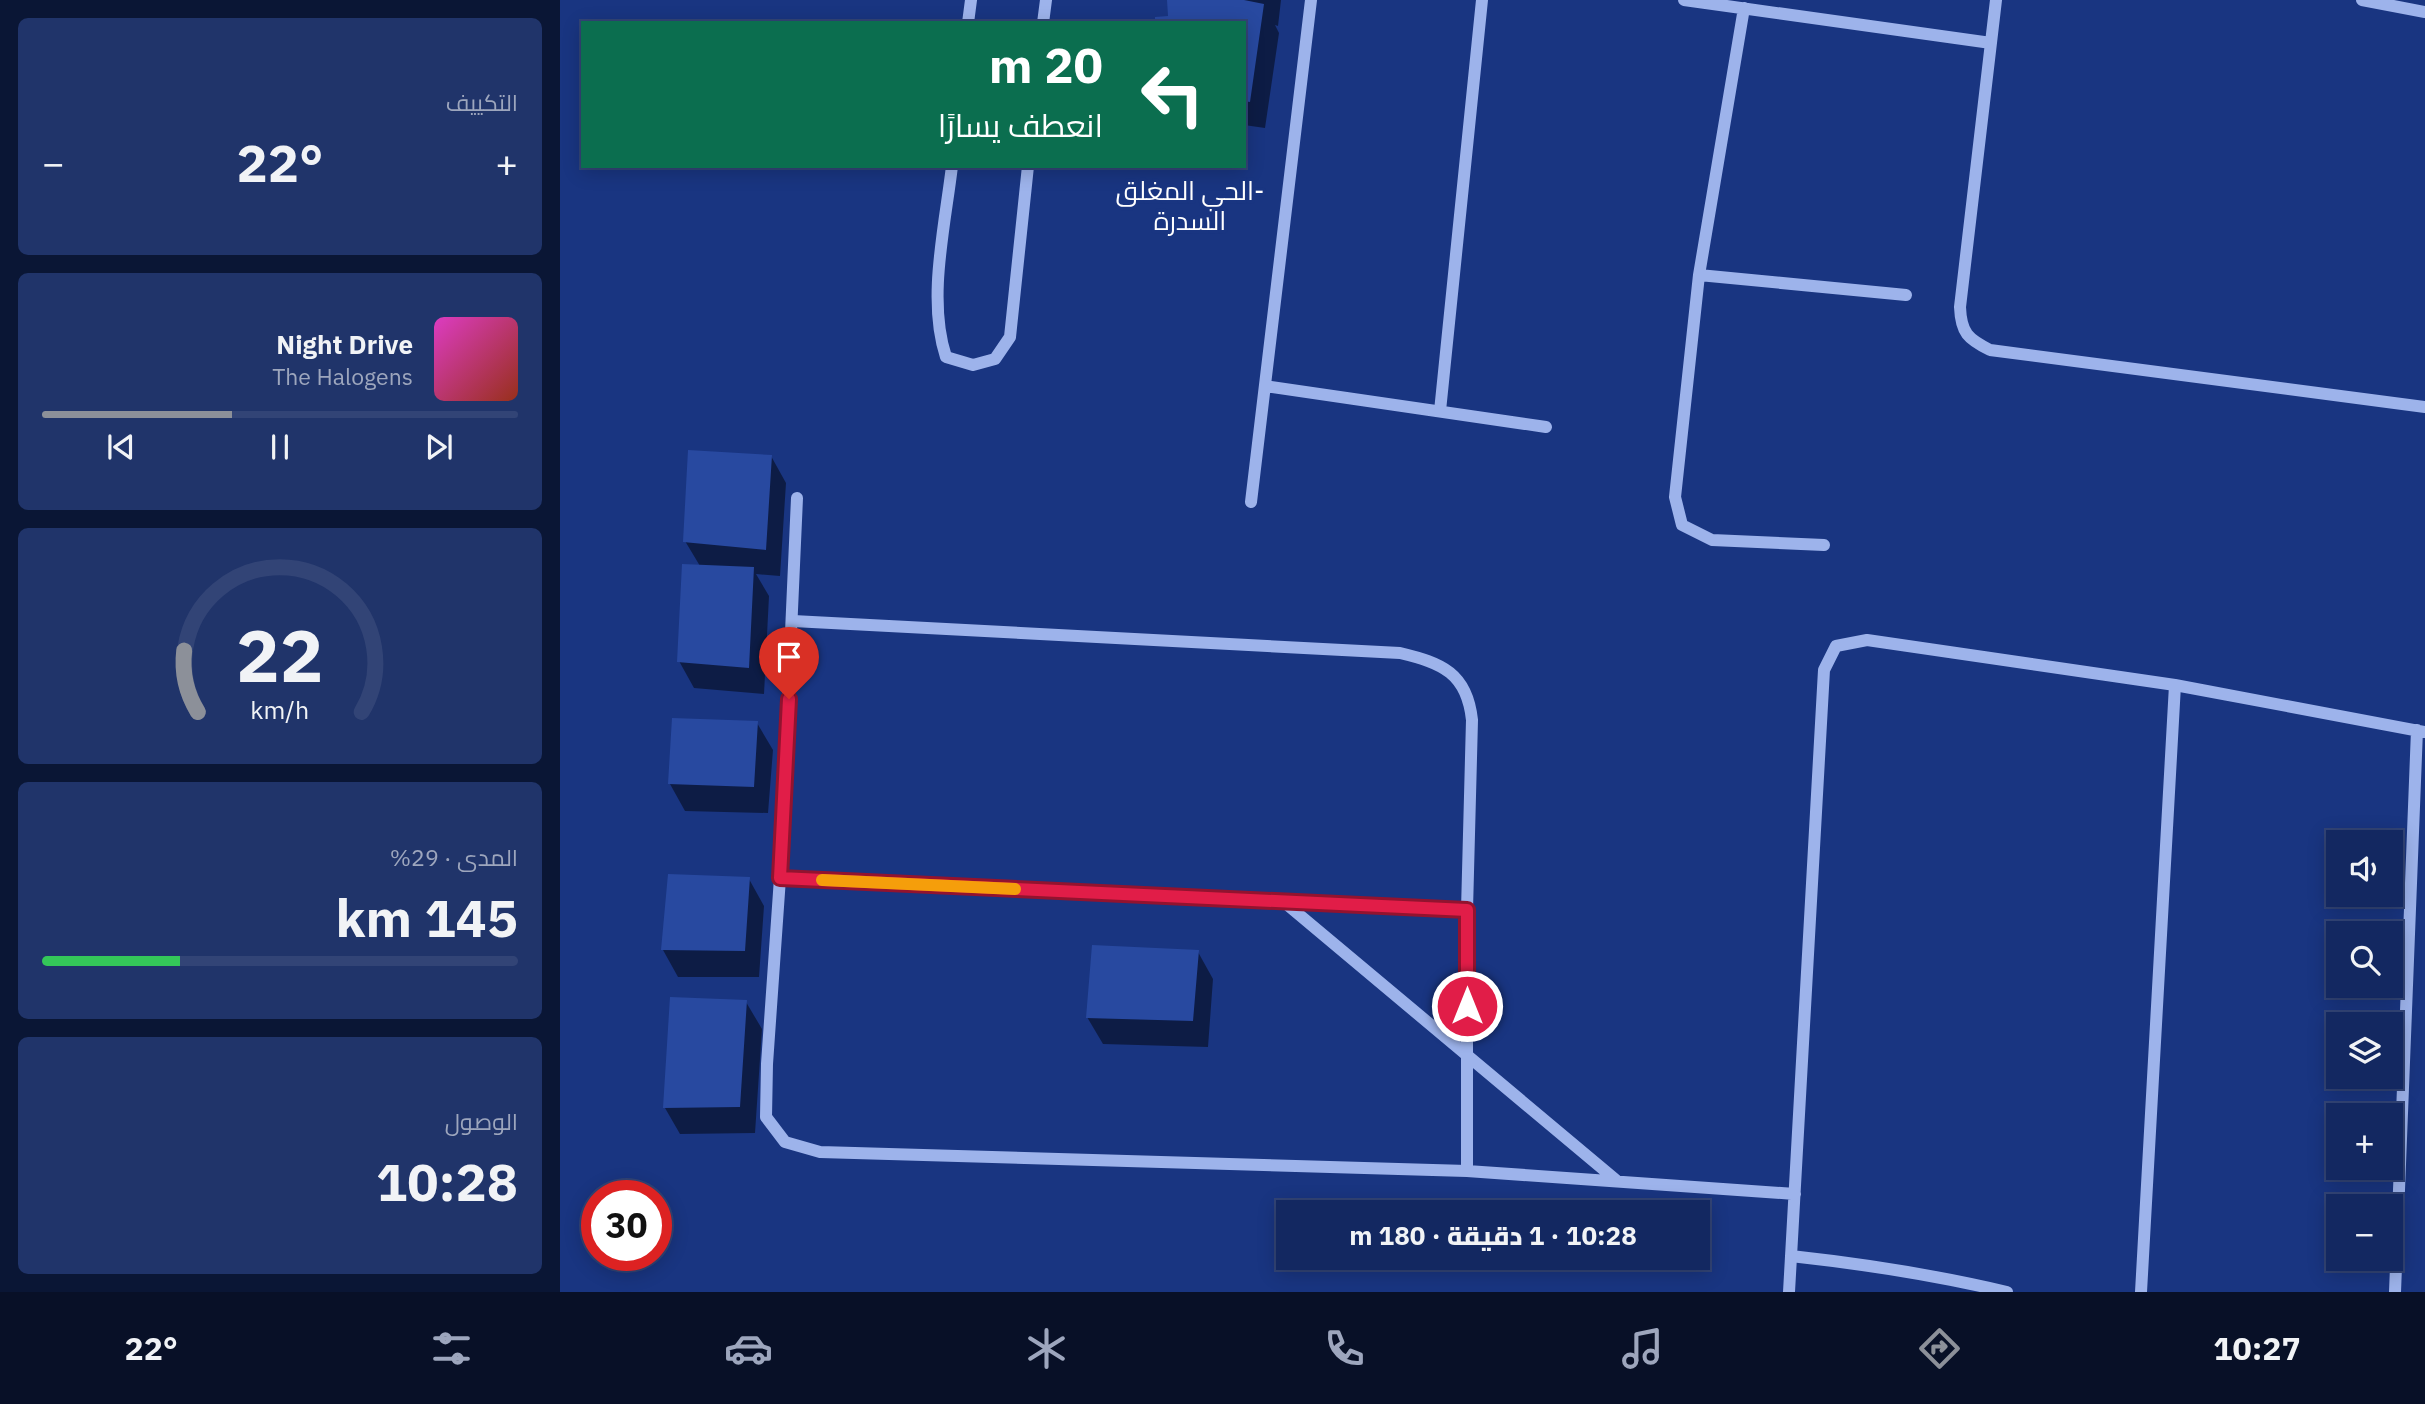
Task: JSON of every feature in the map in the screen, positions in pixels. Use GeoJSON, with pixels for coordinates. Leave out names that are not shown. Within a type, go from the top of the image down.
{"type":"FeatureCollection","features":[{"type":"Feature","properties":{"kind":"street"},"geometry":{"type":"LineString","coordinates":[[968,21],[971,0]]}},
{"type":"Feature","properties":{"kind":"street"},"geometry":{"type":"LineString","coordinates":[[1043,21],[1046,0]]}},
{"type":"Feature","properties":{"kind":"street"},"geometry":{"type":"LineString","coordinates":[[1251,502],[1311,0]]}},
{"type":"Feature","properties":{"kind":"street"},"geometry":{"type":"LineString","coordinates":[[1440,411],[1482,0]]}},
{"type":"Feature","properties":{"kind":"street"},"geometry":{"type":"LineString","coordinates":[[1684,0],[1991,43]]}},
{"type":"Feature","properties":{"kind":"street"},"geometry":{"type":"LineString","coordinates":[[1996,0],[1960,307],[1960,325],[1972,341],[1990,350],[2425,407]]}},
{"type":"Feature","properties":{"kind":"street"},"geometry":{"type":"LineString","coordinates":[[2362,0],[2425,12]]}},
{"type":"Feature","properties":{"kind":"street"},"geometry":{"type":"LineString","coordinates":[[1744,8],[1699,275],[1675,497],[1682,526],[1712,540],[1824,545]]}},
{"type":"Feature","properties":{"kind":"street"},"geometry":{"type":"LineString","coordinates":[[952,168],[936,302],[939,336],[946,357],[973,365],[995,359],[1010,337],[1028,168]]}},
{"type":"Feature","properties":{"kind":"street"},"geometry":{"type":"LineString","coordinates":[[1699,275],[1906,295]]}},
{"type":"Feature","properties":{"kind":"street"},"geometry":{"type":"LineString","coordinates":[[1265,386],[1546,427]]}},
{"type":"Feature","properties":{"kind":"street"},"geometry":{"type":"LineString","coordinates":[[797,498],[793,621],[766,1117],[785,1142],[820,1152],[1467,1171],[1794,1194]]}},
{"type":"Feature","properties":{"kind":"street"},"geometry":{"type":"LineString","coordinates":[[793,621],[1400,653],[1428,660],[1448,671],[1463,685],[1470,701],[1472,720],[1467,910],[1467,1171]]}},
{"type":"Feature","properties":{"kind":"street"},"geometry":{"type":"LineString","coordinates":[[1788,1292],[1824,670],[1836,646],[1867,640],[2175,685],[2421,731],[2395,1292]]}},
{"type":"Feature","properties":{"kind":"street"},"geometry":{"type":"LineString","coordinates":[[2141,1292],[2175,685]]}},
{"type":"Feature","properties":{"kind":"street"},"geometry":{"type":"LineString","coordinates":[[780,878],[1467,910]]}},
{"type":"Feature","properties":{"kind":"street"},"geometry":{"type":"LineString","coordinates":[[1284,902],[1617,1181]]}},
{"type":"Feature","properties":{"kind":"street"},"geometry":{"type":"LineString","coordinates":[[1791,1256],[1859,1263],[1942,1277],[2007,1292]]}},
{"type":"Feature","properties":{"kind":"building"},"geometry":{"type":"Polygon","coordinates":[[[1167,0],[1244,0],[1264,4],[1250,102],[1246,101],[1246,21],[1155,21],[1155,17],[1168,16],[1167,0]]]}},
{"type":"Feature","properties":{"kind":"building"},"geometry":{"type":"Polygon","coordinates":[[[688,450],[772,455],[766,550],[683,542],[688,450]]]}},
{"type":"Feature","properties":{"kind":"building"},"geometry":{"type":"Polygon","coordinates":[[[682,564],[754,567],[749,668],[677,662],[682,564]]]}},
{"type":"Feature","properties":{"kind":"building"},"geometry":{"type":"Polygon","coordinates":[[[672,718],[758,721],[754,787],[668,784],[672,718]]]}},
{"type":"Feature","properties":{"kind":"building"},"geometry":{"type":"Polygon","coordinates":[[[668,874],[750,877],[745,951],[661,950],[668,874]]]}},
{"type":"Feature","properties":{"kind":"building"},"geometry":{"type":"Polygon","coordinates":[[[1092,945],[1199,950],[1193,1021],[1086,1018],[1092,945]]]}},
{"type":"Feature","properties":{"kind":"building"},"geometry":{"type":"Polygon","coordinates":[[[670,997],[747,1000],[740,1107],[663,1108],[670,997]]]}},
{"type":"Feature","properties":{"kind":"slow traffic"},"geometry":{"type":"LineString","coordinates":[[822,880],[1015,889]]}},
{"type":"Feature","properties":{"kind":"district","name":"الحي المغلق- السدرة"},"geometry":{"type":"Point","coordinates":[1190,204]}},
{"type":"Feature","properties":{"kind":"route"},"geometry":{"type":"LineString","coordinates":[[789,699],[780,878],[1467,910],[1467,1006]]}}]}
